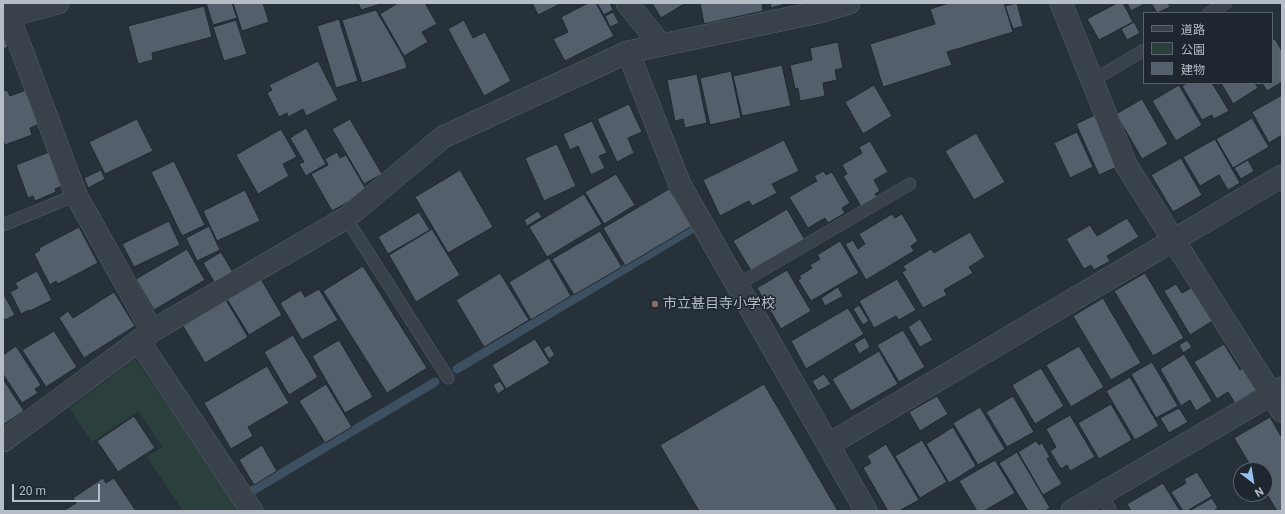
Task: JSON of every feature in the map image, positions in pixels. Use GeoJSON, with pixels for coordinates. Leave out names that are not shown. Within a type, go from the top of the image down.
{"type":"FeatureCollection","features":[{"type":"Feature","properties":{"kind":"street"},"geometry":{"type":"LineString","coordinates":[[58,3],[6,9],[76,195],[146,336],[252,511]]}},
{"type":"Feature","properties":{"kind":"street"},"geometry":{"type":"LineString","coordinates":[[627,3],[661,45]]}},
{"type":"Feature","properties":{"kind":"street"},"geometry":{"type":"LineString","coordinates":[[3,441],[146,336],[346,218],[443,137],[628,52],[819,12],[849,3]]}},
{"type":"Feature","properties":{"kind":"street"},"geometry":{"type":"LineString","coordinates":[[1061,3],[1126,165],[1278,397],[1106,502],[1072,511]]}},
{"type":"Feature","properties":{"kind":"street"},"geometry":{"type":"LineString","coordinates":[[628,52],[680,185],[866,511]]}},
{"type":"Feature","properties":{"kind":"street"},"geometry":{"type":"LineString","coordinates":[[828,445],[1282,176]]}},
{"type":"Feature","properties":{"kind":"lane"},"geometry":{"type":"LineString","coordinates":[[1211,12],[1226,3]]}},
{"type":"Feature","properties":{"kind":"lane"},"geometry":{"type":"LineString","coordinates":[[1092,80],[1143,51]]}},
{"type":"Feature","properties":{"kind":"lane"},"geometry":{"type":"LineString","coordinates":[[737,285],[910,184]]}},
{"type":"Feature","properties":{"kind":"lane"},"geometry":{"type":"LineString","coordinates":[[3,225],[76,195]]}},
{"type":"Feature","properties":{"kind":"lane"},"geometry":{"type":"LineString","coordinates":[[346,218],[448,378]]}},
{"type":"Feature","properties":{"kind":"green space"},"geometry":{"type":"Polygon","coordinates":[[[135,359],[242,510],[183,511],[147,457],[162,447],[138,411],[92,442],[69,408],[135,359]]]}},
{"type":"Feature","properties":{"kind":"building"},"geometry":{"type":"Polygon","coordinates":[[[206,3],[232,3],[237,18],[213,25],[206,3]]]}},
{"type":"Feature","properties":{"kind":"building"},"geometry":{"type":"Polygon","coordinates":[[[233,3],[263,3],[269,22],[242,31],[233,3]]]}},
{"type":"Feature","properties":{"kind":"building"},"geometry":{"type":"Polygon","coordinates":[[[358,3],[384,3],[361,10],[358,3]]]}},
{"type":"Feature","properties":{"kind":"building"},"geometry":{"type":"Polygon","coordinates":[[[398,3],[425,3],[437,24],[422,32],[428,42],[404,56],[380,14],[398,3]]]}},
{"type":"Feature","properties":{"kind":"building"},"geometry":{"type":"Polygon","coordinates":[[[532,3],[557,3],[558,5],[538,15],[532,3]]]}},
{"type":"Feature","properties":{"kind":"building"},"geometry":{"type":"Polygon","coordinates":[[[588,3],[596,3],[614,36],[565,61],[553,39],[568,32],[561,17],[588,3]]]}},
{"type":"Feature","properties":{"kind":"building"},"geometry":{"type":"Polygon","coordinates":[[[597,3],[610,3],[613,10],[604,15],[597,3]]]}},
{"type":"Feature","properties":{"kind":"building"},"geometry":{"type":"Polygon","coordinates":[[[652,3],[683,3],[684,4],[661,18],[652,3]]]}},
{"type":"Feature","properties":{"kind":"building"},"geometry":{"type":"Polygon","coordinates":[[[700,3],[762,3],[763,11],[704,24],[700,3]]]}},
{"type":"Feature","properties":{"kind":"building"},"geometry":{"type":"Polygon","coordinates":[[[770,3],[789,3],[771,8],[770,3]]]}},
{"type":"Feature","properties":{"kind":"building"},"geometry":{"type":"Polygon","coordinates":[[[949,3],[1004,3],[1013,32],[947,52],[952,65],[883,87],[870,44],[935,24],[930,9],[949,3]]]}},
{"type":"Feature","properties":{"kind":"building"},"geometry":{"type":"Polygon","coordinates":[[[1017,3],[1023,26],[1013,29],[1005,6],[1017,3]]]}},
{"type":"Feature","properties":{"kind":"building"},"geometry":{"type":"Polygon","coordinates":[[[1117,3],[1123,3],[1133,22],[1099,40],[1087,19],[1117,3]]]}},
{"type":"Feature","properties":{"kind":"building"},"geometry":{"type":"Polygon","coordinates":[[[1127,3],[1146,3],[1131,11],[1127,3]]]}},
{"type":"Feature","properties":{"kind":"building"},"geometry":{"type":"Polygon","coordinates":[[[1151,3],[1168,3],[1170,7],[1156,12],[1151,3]]]}},
{"type":"Feature","properties":{"kind":"building"},"geometry":{"type":"Polygon","coordinates":[[[204,6],[212,37],[152,53],[153,60],[138,64],[128,26],[204,6]]]}},
{"type":"Feature","properties":{"kind":"building"},"geometry":{"type":"Polygon","coordinates":[[[376,10],[404,58],[407,68],[362,83],[342,20],[376,10]]]}},
{"type":"Feature","properties":{"kind":"building"},"geometry":{"type":"Polygon","coordinates":[[[613,12],[619,23],[610,27],[605,16],[613,12]]]}},
{"type":"Feature","properties":{"kind":"building"},"geometry":{"type":"Polygon","coordinates":[[[339,19],[358,81],[336,88],[317,26],[339,19]]]}},
{"type":"Feature","properties":{"kind":"building"},"geometry":{"type":"Polygon","coordinates":[[[236,20],[247,54],[224,61],[213,27],[236,20]]]}},
{"type":"Feature","properties":{"kind":"building"},"geometry":{"type":"Polygon","coordinates":[[[464,20],[473,38],[485,32],[511,81],[484,96],[448,29],[464,20]]]}},
{"type":"Feature","properties":{"kind":"building"},"geometry":{"type":"Polygon","coordinates":[[[1134,22],[1140,33],[1127,40],[1121,29],[1134,22]]]}},
{"type":"Feature","properties":{"kind":"building"},"geometry":{"type":"Polygon","coordinates":[[[3,34],[8,47],[3,49],[3,34]]]}},
{"type":"Feature","properties":{"kind":"building"},"geometry":{"type":"Polygon","coordinates":[[[1275,39],[1282,51],[1282,82],[1267,91],[1263,84],[1273,84],[1273,40],[1275,39]]]}},
{"type":"Feature","properties":{"kind":"building"},"geometry":{"type":"Polygon","coordinates":[[[838,42],[843,68],[835,70],[837,80],[823,83],[825,96],[800,101],[798,88],[795,89],[790,65],[812,60],[810,48],[838,42]]]}},
{"type":"Feature","properties":{"kind":"building"},"geometry":{"type":"Polygon","coordinates":[[[318,61],[338,100],[306,116],[303,109],[288,117],[287,113],[279,117],[267,93],[272,90],[269,85],[318,61]]]}},
{"type":"Feature","properties":{"kind":"building"},"geometry":{"type":"Polygon","coordinates":[[[782,65],[791,106],[742,116],[733,76],[782,65]]]}},
{"type":"Feature","properties":{"kind":"building"},"geometry":{"type":"Polygon","coordinates":[[[731,71],[741,118],[710,125],[700,78],[731,71]]]}},
{"type":"Feature","properties":{"kind":"building"},"geometry":{"type":"Polygon","coordinates":[[[697,74],[707,123],[685,128],[683,119],[675,121],[667,80],[697,74]]]}},
{"type":"Feature","properties":{"kind":"building"},"geometry":{"type":"Polygon","coordinates":[[[1185,84],[1213,84],[1229,111],[1214,119],[1212,115],[1202,120],[1182,86],[1185,84]]]}},
{"type":"Feature","properties":{"kind":"building"},"geometry":{"type":"Polygon","coordinates":[[[1222,84],[1256,84],[1258,88],[1233,104],[1222,84]]]}},
{"type":"Feature","properties":{"kind":"building"},"geometry":{"type":"Polygon","coordinates":[[[874,85],[892,116],[863,134],[845,102],[874,85]]]}},
{"type":"Feature","properties":{"kind":"building"},"geometry":{"type":"Polygon","coordinates":[[[1179,85],[1202,125],[1176,141],[1152,101],[1179,85]]]}},
{"type":"Feature","properties":{"kind":"building"},"geometry":{"type":"Polygon","coordinates":[[[7,90],[10,96],[26,90],[39,124],[30,128],[32,135],[5,145],[3,141],[3,91],[7,90]]]}},
{"type":"Feature","properties":{"kind":"building"},"geometry":{"type":"Polygon","coordinates":[[[1282,95],[1282,135],[1269,143],[1252,112],[1282,95]]]}},
{"type":"Feature","properties":{"kind":"building"},"geometry":{"type":"Polygon","coordinates":[[[1142,99],[1168,144],[1142,159],[1116,114],[1142,99]]]}},
{"type":"Feature","properties":{"kind":"building"},"geometry":{"type":"Polygon","coordinates":[[[629,104],[642,132],[628,138],[634,153],[617,162],[597,119],[629,104]]]}},
{"type":"Feature","properties":{"kind":"building"},"geometry":{"type":"Polygon","coordinates":[[[1095,115],[1119,166],[1099,175],[1076,124],[1095,115]]]}},
{"type":"Feature","properties":{"kind":"building"},"geometry":{"type":"Polygon","coordinates":[[[1252,118],[1269,147],[1233,168],[1216,139],[1252,118]]]}},
{"type":"Feature","properties":{"kind":"building"},"geometry":{"type":"Polygon","coordinates":[[[137,119],[153,151],[105,174],[89,142],[137,119]]]}},
{"type":"Feature","properties":{"kind":"building"},"geometry":{"type":"Polygon","coordinates":[[[350,119],[382,174],[364,184],[332,129],[350,119]]]}},
{"type":"Feature","properties":{"kind":"building"},"geometry":{"type":"Polygon","coordinates":[[[592,121],[607,153],[599,156],[605,168],[591,175],[578,146],[570,150],[563,134],[592,121]]]}},
{"type":"Feature","properties":{"kind":"building"},"geometry":{"type":"Polygon","coordinates":[[[306,128],[326,164],[306,176],[299,164],[304,162],[290,138],[306,128]]]}},
{"type":"Feature","properties":{"kind":"building"},"geometry":{"type":"Polygon","coordinates":[[[281,129],[297,157],[283,164],[289,176],[258,194],[236,155],[281,129]]]}},
{"type":"Feature","properties":{"kind":"building"},"geometry":{"type":"Polygon","coordinates":[[[1077,132],[1093,167],[1070,178],[1054,143],[1077,132]]]}},
{"type":"Feature","properties":{"kind":"building"},"geometry":{"type":"Polygon","coordinates":[[[976,133],[1005,182],[974,200],[945,151],[976,133]]]}},
{"type":"Feature","properties":{"kind":"building"},"geometry":{"type":"Polygon","coordinates":[[[1215,139],[1240,183],[1228,190],[1219,175],[1200,186],[1183,157],[1215,139]]]}},
{"type":"Feature","properties":{"kind":"building"},"geometry":{"type":"Polygon","coordinates":[[[784,140],[799,171],[772,184],[777,193],[752,206],[749,201],[720,216],[703,180],[784,140]]]}},
{"type":"Feature","properties":{"kind":"building"},"geometry":{"type":"Polygon","coordinates":[[[870,141],[888,172],[874,180],[880,191],[875,194],[878,199],[862,208],[843,176],[847,174],[842,165],[862,153],[859,147],[870,141]]]}},
{"type":"Feature","properties":{"kind":"building"},"geometry":{"type":"Polygon","coordinates":[[[557,144],[576,186],[544,201],[525,158],[557,144]]]}},
{"type":"Feature","properties":{"kind":"building"},"geometry":{"type":"Polygon","coordinates":[[[49,152],[62,186],[55,189],[56,192],[35,201],[33,196],[28,198],[16,165],[49,152]]]}},
{"type":"Feature","properties":{"kind":"building"},"geometry":{"type":"Polygon","coordinates":[[[337,152],[340,158],[346,155],[367,191],[332,211],[311,174],[328,165],[325,159],[337,152]]]}},
{"type":"Feature","properties":{"kind":"building"},"geometry":{"type":"Polygon","coordinates":[[[1181,158],[1202,195],[1173,212],[1151,175],[1181,158]]]}},
{"type":"Feature","properties":{"kind":"building"},"geometry":{"type":"Polygon","coordinates":[[[1248,160],[1254,171],[1241,179],[1234,168],[1248,160]]]}},
{"type":"Feature","properties":{"kind":"building"},"geometry":{"type":"Polygon","coordinates":[[[174,161],[205,225],[182,236],[151,172],[174,161]]]}},
{"type":"Feature","properties":{"kind":"building"},"geometry":{"type":"Polygon","coordinates":[[[101,170],[105,179],[88,188],[84,178],[101,170]]]}},
{"type":"Feature","properties":{"kind":"building"},"geometry":{"type":"Polygon","coordinates":[[[460,170],[493,227],[448,253],[415,197],[460,170]]]}},
{"type":"Feature","properties":{"kind":"building"},"geometry":{"type":"Polygon","coordinates":[[[824,171],[826,175],[832,172],[850,203],[842,208],[845,213],[828,223],[825,218],[808,228],[789,197],[817,181],[814,176],[824,171]]]}},
{"type":"Feature","properties":{"kind":"building"},"geometry":{"type":"Polygon","coordinates":[[[616,174],[635,205],[604,224],[585,192],[616,174]]]}},
{"type":"Feature","properties":{"kind":"building"},"geometry":{"type":"Polygon","coordinates":[[[669,189],[692,226],[625,266],[603,228],[669,189]]]}},
{"type":"Feature","properties":{"kind":"building"},"geometry":{"type":"Polygon","coordinates":[[[245,190],[260,221],[217,241],[203,211],[245,190]]]}},
{"type":"Feature","properties":{"kind":"building"},"geometry":{"type":"Polygon","coordinates":[[[584,194],[602,224],[547,257],[529,227],[584,194]]]}},
{"type":"Feature","properties":{"kind":"building"},"geometry":{"type":"Polygon","coordinates":[[[787,209],[805,240],[752,272],[733,241],[787,209]]]}},
{"type":"Feature","properties":{"kind":"building"},"geometry":{"type":"Polygon","coordinates":[[[538,211],[542,217],[527,226],[524,220],[538,211]]]}},
{"type":"Feature","properties":{"kind":"building"},"geometry":{"type":"Polygon","coordinates":[[[419,212],[430,230],[388,254],[378,237],[419,212]]]}},
{"type":"Feature","properties":{"kind":"building"},"geometry":{"type":"Polygon","coordinates":[[[892,214],[895,218],[902,214],[918,241],[911,246],[914,251],[866,280],[845,244],[853,240],[858,249],[865,244],[859,234],[892,214]]]}},
{"type":"Feature","properties":{"kind":"building"},"geometry":{"type":"Polygon","coordinates":[[[1127,218],[1139,237],[1107,256],[1110,261],[1094,270],[1091,265],[1084,269],[1066,239],[1090,225],[1097,236],[1127,218]]]}},
{"type":"Feature","properties":{"kind":"building"},"geometry":{"type":"Polygon","coordinates":[[[169,221],[180,245],[134,267],[122,244],[169,221]]]}},
{"type":"Feature","properties":{"kind":"building"},"geometry":{"type":"Polygon","coordinates":[[[209,226],[220,250],[197,261],[186,238],[209,226]]]}},
{"type":"Feature","properties":{"kind":"building"},"geometry":{"type":"Polygon","coordinates":[[[79,227],[98,263],[58,284],[56,281],[50,285],[34,254],[40,250],[39,248],[79,227]]]}},
{"type":"Feature","properties":{"kind":"building"},"geometry":{"type":"Polygon","coordinates":[[[432,229],[460,275],[416,302],[389,255],[432,229]]]}},
{"type":"Feature","properties":{"kind":"building"},"geometry":{"type":"Polygon","coordinates":[[[600,231],[622,267],[574,295],[552,259],[600,231]]]}},
{"type":"Feature","properties":{"kind":"building"},"geometry":{"type":"Polygon","coordinates":[[[970,232],[985,257],[969,267],[973,273],[944,290],[947,295],[923,308],[902,272],[906,270],[903,266],[931,249],[934,253],[970,232]]]}},
{"type":"Feature","properties":{"kind":"building"},"geometry":{"type":"Polygon","coordinates":[[[840,241],[859,273],[811,301],[798,280],[801,278],[799,276],[812,268],[810,265],[820,259],[817,255],[840,241]]]}},
{"type":"Feature","properties":{"kind":"building"},"geometry":{"type":"Polygon","coordinates":[[[187,249],[205,280],[154,310],[136,279],[187,249]]]}},
{"type":"Feature","properties":{"kind":"building"},"geometry":{"type":"Polygon","coordinates":[[[221,252],[234,274],[216,285],[203,263],[221,252]]]}},
{"type":"Feature","properties":{"kind":"building"},"geometry":{"type":"Polygon","coordinates":[[[549,258],[571,296],[531,320],[509,282],[549,258]]]}},
{"type":"Feature","properties":{"kind":"building"},"geometry":{"type":"Polygon","coordinates":[[[363,266],[427,368],[387,393],[323,291],[363,266]]]}},
{"type":"Feature","properties":{"kind":"building"},"geometry":{"type":"Polygon","coordinates":[[[787,270],[811,311],[781,329],[757,288],[787,270]]]}},
{"type":"Feature","properties":{"kind":"building"},"geometry":{"type":"Polygon","coordinates":[[[37,271],[52,300],[21,314],[10,292],[18,288],[15,283],[37,271]]]}},
{"type":"Feature","properties":{"kind":"building"},"geometry":{"type":"Polygon","coordinates":[[[500,273],[529,320],[484,347],[456,300],[500,273]]]}},
{"type":"Feature","properties":{"kind":"building"},"geometry":{"type":"Polygon","coordinates":[[[1145,273],[1184,338],[1153,356],[1114,291],[1145,273]]]}},
{"type":"Feature","properties":{"kind":"building"},"geometry":{"type":"Polygon","coordinates":[[[261,279],[282,315],[249,335],[227,299],[261,279]]]}},
{"type":"Feature","properties":{"kind":"building"},"geometry":{"type":"Polygon","coordinates":[[[897,279],[916,310],[899,320],[896,316],[874,328],[859,301],[897,279]]]}},
{"type":"Feature","properties":{"kind":"building"},"geometry":{"type":"Polygon","coordinates":[[[1176,284],[1182,293],[1194,286],[1214,320],[1190,335],[1164,291],[1176,284]]]}},
{"type":"Feature","properties":{"kind":"building"},"geometry":{"type":"Polygon","coordinates":[[[838,287],[843,296],[825,306],[821,298],[838,287]]]}},
{"type":"Feature","properties":{"kind":"building"},"geometry":{"type":"Polygon","coordinates":[[[319,289],[338,320],[302,340],[280,303],[301,290],[305,297],[319,289]]]}},
{"type":"Feature","properties":{"kind":"building"},"geometry":{"type":"Polygon","coordinates":[[[114,292],[135,326],[84,358],[59,318],[68,311],[73,318],[114,292]]]}},
{"type":"Feature","properties":{"kind":"building"},"geometry":{"type":"Polygon","coordinates":[[[3,293],[15,315],[5,320],[3,317],[3,293]]]}},
{"type":"Feature","properties":{"kind":"building"},"geometry":{"type":"Polygon","coordinates":[[[1103,298],[1141,363],[1111,380],[1073,316],[1103,298]]]}},
{"type":"Feature","properties":{"kind":"building"},"geometry":{"type":"Polygon","coordinates":[[[226,300],[248,337],[205,363],[183,326],[226,300]]]}},
{"type":"Feature","properties":{"kind":"building"},"geometry":{"type":"Polygon","coordinates":[[[859,305],[869,321],[863,325],[853,309],[859,305]]]}},
{"type":"Feature","properties":{"kind":"building"},"geometry":{"type":"Polygon","coordinates":[[[848,308],[864,334],[806,369],[791,341],[848,308]]]}},
{"type":"Feature","properties":{"kind":"building"},"geometry":{"type":"Polygon","coordinates":[[[920,319],[933,340],[920,347],[908,327],[920,319]]]}},
{"type":"Feature","properties":{"kind":"building"},"geometry":{"type":"Polygon","coordinates":[[[903,330],[925,367],[899,382],[877,345],[903,330]]]}},
{"type":"Feature","properties":{"kind":"building"},"geometry":{"type":"Polygon","coordinates":[[[54,331],[77,367],[46,387],[22,350],[54,331]]]}},
{"type":"Feature","properties":{"kind":"building"},"geometry":{"type":"Polygon","coordinates":[[[293,335],[318,377],[289,395],[264,352],[293,335]]]}},
{"type":"Feature","properties":{"kind":"building"},"geometry":{"type":"Polygon","coordinates":[[[865,337],[870,347],[859,354],[854,344],[865,337]]]}},
{"type":"Feature","properties":{"kind":"building"},"geometry":{"type":"Polygon","coordinates":[[[535,339],[550,363],[506,389],[492,365],[535,339]]]}},
{"type":"Feature","properties":{"kind":"building"},"geometry":{"type":"Polygon","coordinates":[[[339,340],[373,397],[345,413],[312,356],[339,340]]]}},
{"type":"Feature","properties":{"kind":"building"},"geometry":{"type":"Polygon","coordinates":[[[1187,340],[1192,347],[1183,353],[1179,345],[1187,340]]]}},
{"type":"Feature","properties":{"kind":"building"},"geometry":{"type":"Polygon","coordinates":[[[1224,344],[1240,370],[1243,369],[1256,390],[1235,403],[1228,392],[1217,399],[1194,362],[1224,344]]]}},
{"type":"Feature","properties":{"kind":"building"},"geometry":{"type":"Polygon","coordinates":[[[549,345],[555,355],[549,359],[543,349],[549,345]]]}},
{"type":"Feature","properties":{"kind":"building"},"geometry":{"type":"Polygon","coordinates":[[[16,346],[41,385],[35,389],[38,393],[22,403],[3,374],[3,355],[16,346]]]}},
{"type":"Feature","properties":{"kind":"building"},"geometry":{"type":"Polygon","coordinates":[[[1079,346],[1104,387],[1071,407],[1046,365],[1079,346]]]}},
{"type":"Feature","properties":{"kind":"building"},"geometry":{"type":"Polygon","coordinates":[[[879,351],[898,384],[851,411],[832,379],[879,351]]]}},
{"type":"Feature","properties":{"kind":"building"},"geometry":{"type":"Polygon","coordinates":[[[1184,354],[1212,401],[1196,411],[1190,400],[1181,406],[1160,369],[1184,354]]]}},
{"type":"Feature","properties":{"kind":"building"},"geometry":{"type":"Polygon","coordinates":[[[1152,362],[1178,406],[1156,418],[1131,374],[1152,362]]]}},
{"type":"Feature","properties":{"kind":"building"},"geometry":{"type":"Polygon","coordinates":[[[267,366],[289,403],[248,427],[253,436],[231,449],[204,403],[267,366]]]}},
{"type":"Feature","properties":{"kind":"building"},"geometry":{"type":"Polygon","coordinates":[[[1041,368],[1064,406],[1035,424],[1012,385],[1041,368]]]}},
{"type":"Feature","properties":{"kind":"building"},"geometry":{"type":"Polygon","coordinates":[[[824,374],[831,384],[818,391],[812,381],[824,374]]]}},
{"type":"Feature","properties":{"kind":"building"},"geometry":{"type":"Polygon","coordinates":[[[1130,377],[1159,426],[1135,440],[1106,391],[1130,377]]]}},
{"type":"Feature","properties":{"kind":"building"},"geometry":{"type":"Polygon","coordinates":[[[3,379],[24,411],[3,425],[3,379]]]}},
{"type":"Feature","properties":{"kind":"building"},"geometry":{"type":"Polygon","coordinates":[[[500,381],[505,389],[498,394],[493,385],[500,381]]]}},
{"type":"Feature","properties":{"kind":"building"},"geometry":{"type":"Polygon","coordinates":[[[326,384],[352,427],[325,443],[299,401],[326,384]]]}},
{"type":"Feature","properties":{"kind":"building"},"geometry":{"type":"Polygon","coordinates":[[[764,384],[838,511],[699,511],[660,445],[764,384]]]}},
{"type":"Feature","properties":{"kind":"building"},"geometry":{"type":"Polygon","coordinates":[[[937,396],[948,414],[920,431],[909,412],[937,396]]]}},
{"type":"Feature","properties":{"kind":"building"},"geometry":{"type":"Polygon","coordinates":[[[1013,396],[1034,432],[1007,447],[986,412],[1013,396]]]}},
{"type":"Feature","properties":{"kind":"building"},"geometry":{"type":"Polygon","coordinates":[[[1111,404],[1132,440],[1099,459],[1078,423],[1111,404]]]}},
{"type":"Feature","properties":{"kind":"building"},"geometry":{"type":"Polygon","coordinates":[[[980,407],[1005,449],[978,465],[953,423],[980,407]]]}},
{"type":"Feature","properties":{"kind":"building"},"geometry":{"type":"Polygon","coordinates":[[[1179,408],[1188,422],[1169,433],[1160,418],[1179,408]]]}},
{"type":"Feature","properties":{"kind":"building"},"geometry":{"type":"Polygon","coordinates":[[[1070,415],[1095,457],[1070,471],[1067,465],[1061,469],[1050,451],[1056,447],[1046,429],[1070,415]]]}},
{"type":"Feature","properties":{"kind":"building"},"geometry":{"type":"Polygon","coordinates":[[[134,416],[155,448],[118,472],[97,441],[134,416]]]}},
{"type":"Feature","properties":{"kind":"building"},"geometry":{"type":"Polygon","coordinates":[[[1270,417],[1282,438],[1282,511],[1277,511],[1272,502],[1273,502],[1273,462],[1248,462],[1234,438],[1270,417]]]}},
{"type":"Feature","properties":{"kind":"building"},"geometry":{"type":"Polygon","coordinates":[[[953,427],[976,466],[949,483],[926,444],[953,427]]]}},
{"type":"Feature","properties":{"kind":"building"},"geometry":{"type":"Polygon","coordinates":[[[922,440],[947,482],[920,498],[895,456],[922,440]]]}},
{"type":"Feature","properties":{"kind":"building"},"geometry":{"type":"Polygon","coordinates":[[[1036,441],[1039,445],[1042,443],[1050,457],[1047,459],[1062,484],[1043,495],[1018,452],[1036,441]]]}},
{"type":"Feature","properties":{"kind":"building"},"geometry":{"type":"Polygon","coordinates":[[[886,444],[919,500],[899,511],[888,511],[863,468],[871,463],[867,456],[886,444]]]}},
{"type":"Feature","properties":{"kind":"building"},"geometry":{"type":"Polygon","coordinates":[[[262,445],[277,471],[254,485],[239,460],[262,445]]]}},
{"type":"Feature","properties":{"kind":"building"},"geometry":{"type":"Polygon","coordinates":[[[1017,452],[1050,508],[1045,511],[1028,511],[999,463],[1017,452]]]}},
{"type":"Feature","properties":{"kind":"building"},"geometry":{"type":"Polygon","coordinates":[[[995,460],[1015,493],[984,511],[977,511],[959,481],[995,460]]]}},
{"type":"Feature","properties":{"kind":"building"},"geometry":{"type":"Polygon","coordinates":[[[1197,472],[1212,496],[1187,511],[1183,511],[1171,492],[1186,483],[1184,479],[1197,472]]]}},
{"type":"Feature","properties":{"kind":"building"},"geometry":{"type":"Polygon","coordinates":[[[103,478],[106,483],[114,478],[136,511],[63,511],[76,503],[73,498],[103,478]]]}},
{"type":"Feature","properties":{"kind":"building"},"geometry":{"type":"Polygon","coordinates":[[[1163,483],[1180,511],[1131,511],[1127,504],[1163,483]]]}},
{"type":"Feature","properties":{"kind":"building"},"geometry":{"type":"Polygon","coordinates":[[[1212,498],[1218,508],[1214,511],[1189,511],[1212,498]]]}},
{"type":"Feature","properties":{"kind":"waterway"},"geometry":{"type":"LineString","coordinates":[[457,369],[695,227]]}},
{"type":"Feature","properties":{"kind":"waterway"},"geometry":{"type":"LineString","coordinates":[[252,491],[435,382]]}},
{"type":"Feature","properties":{"kind":"place","name":"市立甚目寺小学校"},"geometry":{"type":"Point","coordinates":[655,304]}}]}
